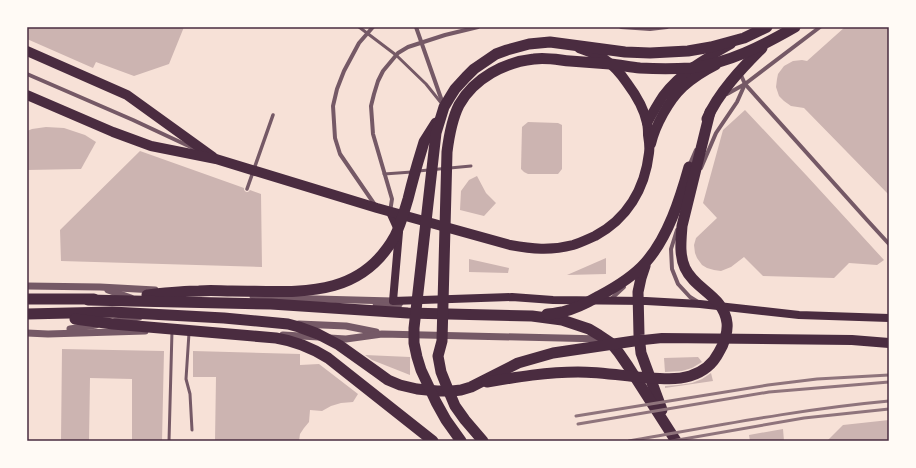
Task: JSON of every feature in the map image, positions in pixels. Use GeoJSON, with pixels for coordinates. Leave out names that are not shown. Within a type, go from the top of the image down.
{"type":"FeatureCollection","features":[{"type":"Feature","properties":{"kind":"highway"},"geometry":{"type":"LineString","coordinates":[[88,300],[199,291],[307,291],[348,281],[379,259],[395,236],[401,224],[424,142],[455,89],[474,69],[496,54],[529,44],[550,42],[625,52],[667,53],[688,51],[711,47],[744,38],[766,27]]}},
{"type":"Feature","properties":{"kind":"highway"},"geometry":{"type":"LineString","coordinates":[[532,316],[561,312],[584,304],[624,282],[646,262],[662,238],[675,209],[696,146],[710,112],[742,68],[768,43],[781,27]]}},
{"type":"Feature","properties":{"kind":"highway"},"geometry":{"type":"LineString","coordinates":[[483,441],[455,406],[441,372],[438,356],[442,341],[449,136],[459,105],[472,89],[490,74],[510,64],[520,61],[536,58],[610,64],[638,68],[692,68],[728,60],[768,43],[795,27]]}},
{"type":"Feature","properties":{"kind":"highway"},"geometry":{"type":"LineString","coordinates":[[443,111],[436,133],[415,320],[414,343],[417,357],[427,382],[446,420],[461,441]]}},
{"type":"Feature","properties":{"kind":"highway"},"geometry":{"type":"LineString","coordinates":[[480,383],[537,374],[579,372],[677,378],[689,376],[699,372],[714,360],[722,347],[726,335],[727,323],[723,310],[716,299],[694,281],[686,269],[682,258],[680,242],[682,226],[710,112]]}},
{"type":"Feature","properties":{"kind":"highway"},"geometry":{"type":"LineString","coordinates":[[646,262],[640,278],[638,292],[641,353],[669,430],[679,441]]}},
{"type":"Feature","properties":{"kind":"highway"},"geometry":{"type":"LineString","coordinates":[[27,299],[271,304],[408,313],[532,316],[562,320],[589,329],[610,343],[620,353],[676,441]]}},
{"type":"Feature","properties":{"kind":"highway"},"geometry":{"type":"LineString","coordinates":[[32,314],[119,313],[224,318],[288,324],[318,334],[339,345],[388,380],[400,385],[417,389],[452,391],[461,390],[480,383],[518,363],[533,358],[572,349],[634,341]]}},
{"type":"Feature","properties":{"kind":"highway"},"geometry":{"type":"LineString","coordinates":[[32,314],[113,324],[289,340],[314,350],[328,358],[433,441]]}},
{"type":"Feature","properties":{"kind":"main road"},"geometry":{"type":"LineString","coordinates":[[647,123],[664,95],[692,68],[710,55],[744,38]]}},
{"type":"Feature","properties":{"kind":"main road"},"geometry":{"type":"LineString","coordinates":[[566,44],[598,55],[605,59],[620,74],[635,93],[642,107],[647,123],[649,152]]}},
{"type":"Feature","properties":{"kind":"main road"},"geometry":{"type":"LineString","coordinates":[[27,51],[127,95],[216,159]]}},
{"type":"Feature","properties":{"kind":"main road"},"geometry":{"type":"LineString","coordinates":[[27,95],[113,132],[151,146],[216,159],[390,212],[510,245],[545,249],[574,245],[602,232],[615,223],[632,203],[639,191],[644,178],[653,136],[665,111],[681,89],[694,78],[706,70],[728,60]]}},
{"type":"Feature","properties":{"kind":"main road"},"geometry":{"type":"LineString","coordinates":[[390,212],[399,232],[397,301],[512,297],[554,300],[610,300],[700,304],[799,315],[889,318]]}},
{"type":"Feature","properties":{"kind":"main road"},"geometry":{"type":"LineString","coordinates":[[634,341],[662,338],[852,340],[889,343]]}},
{"type":"Feature","properties":{"kind":"street"},"geometry":{"type":"LineString","coordinates":[[373,27],[359,43],[346,66],[337,89],[333,106],[335,138],[340,154],[377,208]]}},
{"type":"Feature","properties":{"kind":"street"},"geometry":{"type":"LineString","coordinates":[[416,27],[443,111]]}},
{"type":"Feature","properties":{"kind":"street"},"geometry":{"type":"LineString","coordinates":[[390,212],[392,199],[373,134],[371,121],[371,106],[378,81],[383,71],[398,53],[408,48],[454,33],[478,27]]}},
{"type":"Feature","properties":{"kind":"street"},"geometry":{"type":"LineString","coordinates":[[621,27],[650,29],[667,27]]}},
{"type":"Feature","properties":{"kind":"street"},"geometry":{"type":"LineString","coordinates":[[669,212],[706,127],[728,93],[745,84],[820,27]]}},
{"type":"Feature","properties":{"kind":"street"},"geometry":{"type":"LineString","coordinates":[[737,67],[745,84],[889,244]]}},
{"type":"Feature","properties":{"kind":"street"},"geometry":{"type":"LineString","coordinates":[[27,74],[133,120],[216,159]]}},
{"type":"Feature","properties":{"kind":"street"},"geometry":{"type":"LineString","coordinates":[[700,304],[690,297],[678,284],[672,269],[670,249],[716,132],[737,102],[745,84]]}},
{"type":"Feature","properties":{"kind":"street"},"geometry":{"type":"LineString","coordinates":[[247,189],[273,115]]}},
{"type":"Feature","properties":{"kind":"street"},"geometry":{"type":"LineString","coordinates":[[610,300],[641,271],[657,237]]}},
{"type":"Feature","properties":{"kind":"street"},"geometry":{"type":"LineString","coordinates":[[654,243],[670,249]]}},
{"type":"Feature","properties":{"kind":"street"},"geometry":{"type":"LineString","coordinates":[[27,286],[100,287],[279,298],[397,301],[398,306],[145,303],[100,287]]}},
{"type":"Feature","properties":{"kind":"street"},"geometry":{"type":"LineString","coordinates":[[48,334],[146,315],[346,326],[382,334]]}},
{"type":"Feature","properties":{"kind":"street"},"geometry":{"type":"LineString","coordinates":[[27,333],[48,334],[189,330],[346,339],[382,334],[592,338],[634,341]]}},
{"type":"Feature","properties":{"kind":"lane"},"geometry":{"type":"LineString","coordinates":[[359,27],[396,55],[426,84],[443,111]]}},
{"type":"Feature","properties":{"kind":"lane"},"geometry":{"type":"LineString","coordinates":[[453,27],[454,33]]}},
{"type":"Feature","properties":{"kind":"lane"},"geometry":{"type":"LineString","coordinates":[[384,174],[472,166]]}},
{"type":"Feature","properties":{"kind":"lane"},"geometry":{"type":"LineString","coordinates":[[189,330],[186,380],[190,394],[192,430]]}},
{"type":"Feature","properties":{"kind":"lane"},"geometry":{"type":"LineString","coordinates":[[169,441],[172,331]]}},
{"type":"Feature","properties":{"kind":"building"},"geometry":{"type":"Polygon","coordinates":[[[27,27],[184,27],[169,64],[134,76],[96,62],[93,68],[27,39],[27,27]]]}},
{"type":"Feature","properties":{"kind":"building"},"geometry":{"type":"Polygon","coordinates":[[[845,27],[889,27],[889,195],[804,108],[791,106],[784,101],[779,96],[776,87],[778,74],[784,66],[793,61],[807,61],[845,27]]]}},
{"type":"Feature","properties":{"kind":"building"},"geometry":{"type":"Polygon","coordinates":[[[745,110],[884,260],[877,265],[849,263],[834,278],[763,276],[744,257],[731,267],[721,271],[707,268],[702,265],[695,253],[694,245],[696,238],[717,218],[703,203],[723,130],[745,110]]]}},
{"type":"Feature","properties":{"kind":"building"},"geometry":{"type":"Polygon","coordinates":[[[528,122],[558,123],[562,125],[562,169],[558,174],[528,174],[521,169],[522,127],[528,122]]]}},
{"type":"Feature","properties":{"kind":"building"},"geometry":{"type":"Polygon","coordinates":[[[46,127],[64,128],[85,135],[96,142],[81,169],[27,170],[27,131],[46,127]]]}},
{"type":"Feature","properties":{"kind":"building"},"geometry":{"type":"Polygon","coordinates":[[[140,151],[244,188],[246,192],[250,190],[261,194],[262,267],[61,261],[60,230],[140,151]]]}},
{"type":"Feature","properties":{"kind":"building"},"geometry":{"type":"Polygon","coordinates":[[[477,176],[486,193],[496,203],[484,216],[460,210],[461,191],[469,180],[477,176]]]}},
{"type":"Feature","properties":{"kind":"building"},"geometry":{"type":"Polygon","coordinates":[[[606,258],[606,274],[567,275],[606,258]]]}},
{"type":"Feature","properties":{"kind":"building"},"geometry":{"type":"Polygon","coordinates":[[[469,259],[509,268],[508,273],[469,272],[469,259]]]}},
{"type":"Feature","properties":{"kind":"building"},"geometry":{"type":"Polygon","coordinates":[[[62,349],[164,351],[162,441],[132,441],[132,379],[90,378],[89,441],[61,441],[62,349]]]}},
{"type":"Feature","properties":{"kind":"building"},"geometry":{"type":"Polygon","coordinates":[[[193,351],[300,354],[300,365],[319,364],[358,394],[353,402],[341,403],[322,411],[310,410],[309,422],[300,434],[299,441],[215,441],[216,377],[193,377],[193,351]]]}},
{"type":"Feature","properties":{"kind":"building"},"geometry":{"type":"Polygon","coordinates":[[[365,355],[410,357],[410,375],[372,360],[365,355]]]}},
{"type":"Feature","properties":{"kind":"building"},"geometry":{"type":"Polygon","coordinates":[[[698,357],[702,362],[692,368],[682,371],[665,372],[664,358],[698,357]]]}},
{"type":"Feature","properties":{"kind":"building"},"geometry":{"type":"Polygon","coordinates":[[[711,373],[713,381],[665,388],[665,386],[692,383],[711,373]]]}},
{"type":"Feature","properties":{"kind":"building"},"geometry":{"type":"Polygon","coordinates":[[[889,420],[889,441],[827,441],[843,425],[889,420]]]}},
{"type":"Feature","properties":{"kind":"building"},"geometry":{"type":"Polygon","coordinates":[[[783,429],[784,441],[750,441],[749,435],[783,429]]]}},
{"type":"Feature","properties":{"kind":"railway"},"geometry":{"type":"LineString","coordinates":[[576,416],[768,385],[817,379],[889,375]]}},
{"type":"Feature","properties":{"kind":"railway"},"geometry":{"type":"LineString","coordinates":[[578,424],[769,392],[889,382]]}},
{"type":"Feature","properties":{"kind":"railway"},"geometry":{"type":"LineString","coordinates":[[629,441],[791,413],[889,401]]}},
{"type":"Feature","properties":{"kind":"railway"},"geometry":{"type":"LineString","coordinates":[[672,441],[804,418],[889,409]]}}]}
